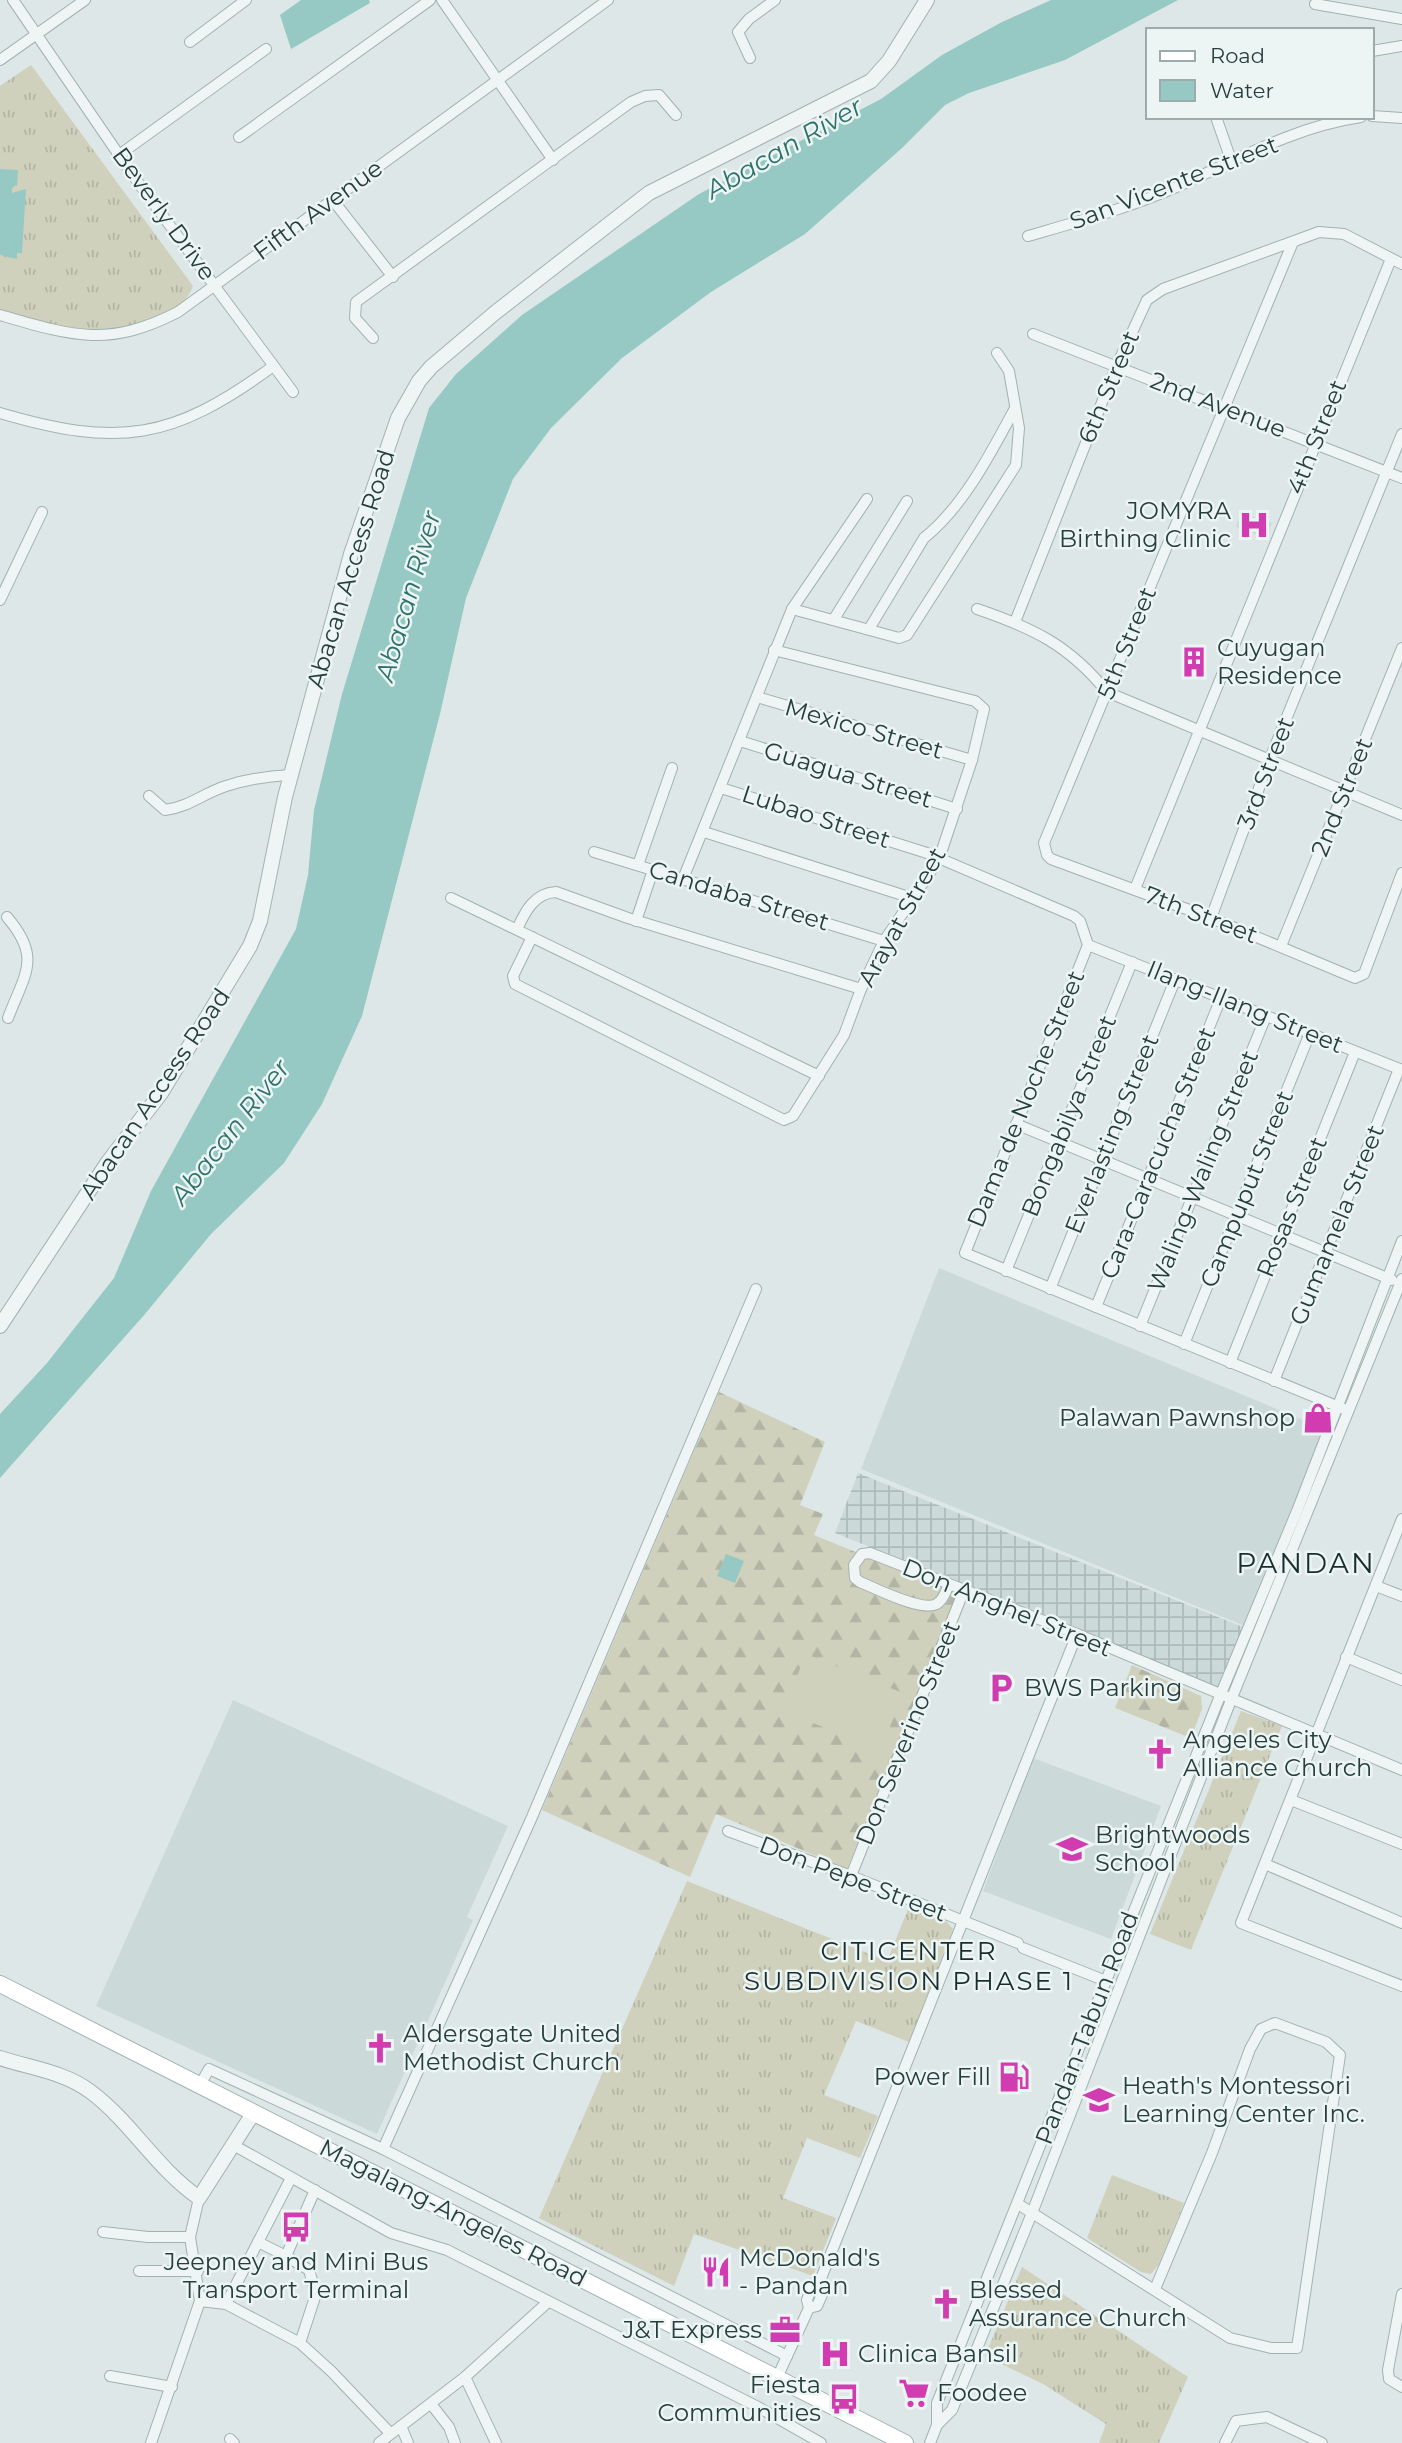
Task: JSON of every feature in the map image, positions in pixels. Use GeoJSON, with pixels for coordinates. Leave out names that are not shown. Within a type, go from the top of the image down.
{"type":"FeatureCollection","features":[{"type":"Feature","properties":{"kind":"main road","name":"Magalang-Angeles Road"},"geometry":{"type":"LineString","coordinates":[[0,1984],[905,2443]]}},
{"type":"Feature","properties":{"kind":"street","name":"Beverly Drive"},"geometry":{"type":"LineString","coordinates":[[13,0],[119,155],[216,285],[272,367],[293,392]]}},
{"type":"Feature","properties":{"kind":"street"},"geometry":{"type":"LineString","coordinates":[[0,60],[85,0]]}},
{"type":"Feature","properties":{"kind":"street"},"geometry":{"type":"LineString","coordinates":[[190,42],[246,0]]}},
{"type":"Feature","properties":{"kind":"street"},"geometry":{"type":"LineString","coordinates":[[239,137],[430,0]]}},
{"type":"Feature","properties":{"kind":"street"},"geometry":{"type":"LineString","coordinates":[[442,0],[553,160]]}},
{"type":"Feature","properties":{"kind":"street","name":"Fifth Avenue"},"geometry":{"type":"LineString","coordinates":[[0,315],[76,335],[125,333],[145,329],[177,312],[216,285],[608,0]]}},
{"type":"Feature","properties":{"kind":"street"},"geometry":{"type":"LineString","coordinates":[[750,58],[738,32],[749,19],[775,0]]}},
{"type":"Feature","properties":{"kind":"street","name":"Abacan Access Road"},"geometry":{"type":"LineString","coordinates":[[0,1326],[5,1306],[161,1093],[236,973],[260,921],[291,775],[336,604],[379,468],[398,418],[419,382],[430,368],[496,312],[649,193],[871,81],[889,61],[927,0]]}},
{"type":"Feature","properties":{"kind":"street"},"geometry":{"type":"LineString","coordinates":[[1315,4],[1402,19]]}},
{"type":"Feature","properties":{"kind":"street"},"geometry":{"type":"LineString","coordinates":[[1374,51],[1402,46]]}},
{"type":"Feature","properties":{"kind":"street"},"geometry":{"type":"LineString","coordinates":[[119,155],[267,49]]}},
{"type":"Feature","properties":{"kind":"street"},"geometry":{"type":"LineString","coordinates":[[373,338],[355,317],[356,302],[631,103],[645,96],[659,95],[676,115]]}},
{"type":"Feature","properties":{"kind":"street"},"geometry":{"type":"LineString","coordinates":[[1374,116],[1402,118]]}},
{"type":"Feature","properties":{"kind":"street"},"geometry":{"type":"LineString","coordinates":[[1217,119],[1231,160]]}},
{"type":"Feature","properties":{"kind":"street","name":"San Vicente Street"},"geometry":{"type":"LineString","coordinates":[[1028,236],[1109,213],[1180,186],[1231,160],[1325,124],[1351,119]]}},
{"type":"Feature","properties":{"kind":"street"},"geometry":{"type":"LineString","coordinates":[[332,199],[393,277]]}},
{"type":"Feature","properties":{"kind":"street","name":"6th Street"},"geometry":{"type":"LineString","coordinates":[[1015,622],[1116,367],[1147,300],[1293,242],[1332,231],[1344,234],[1402,264]]}},
{"type":"Feature","properties":{"kind":"street","name":"5th Street"},"geometry":{"type":"LineString","coordinates":[[1044,850],[1044,843],[1222,405],[1293,242]]}},
{"type":"Feature","properties":{"kind":"street","name":"4th Street"},"geometry":{"type":"LineString","coordinates":[[1135,889],[1391,259]]}},
{"type":"Feature","properties":{"kind":"street","name":"2nd Avenue"},"geometry":{"type":"LineString","coordinates":[[1033,334],[1222,405],[1402,478]]}},
{"type":"Feature","properties":{"kind":"street"},"geometry":{"type":"LineString","coordinates":[[792,609],[899,638],[907,635],[1016,465],[1019,428],[1009,371],[997,353]]}},
{"type":"Feature","properties":{"kind":"street"},"geometry":{"type":"LineString","coordinates":[[0,413],[56,430],[100,435],[138,432],[195,415],[230,398],[272,367]]}},
{"type":"Feature","properties":{"kind":"street"},"geometry":{"type":"LineString","coordinates":[[869,629],[924,538],[938,527],[973,478],[1014,410]]}},
{"type":"Feature","properties":{"kind":"street","name":"3rd Street"},"geometry":{"type":"LineString","coordinates":[[1211,918],[1269,761],[1402,434]]}},
{"type":"Feature","properties":{"kind":"street"},"geometry":{"type":"LineString","coordinates":[[683,879],[792,609],[867,499]]}},
{"type":"Feature","properties":{"kind":"street"},"geometry":{"type":"LineString","coordinates":[[834,619],[907,501]]}},
{"type":"Feature","properties":{"kind":"street"},"geometry":{"type":"LineString","coordinates":[[0,600],[42,512]]}},
{"type":"Feature","properties":{"kind":"street"},"geometry":{"type":"LineString","coordinates":[[977,609],[1015,622],[1069,651],[1107,691],[1198,732],[1402,815]]}},
{"type":"Feature","properties":{"kind":"street","name":"2nd Street"},"geometry":{"type":"LineString","coordinates":[[1281,946],[1402,648]]}},
{"type":"Feature","properties":{"kind":"street","name":"Arayat Street"},"geometry":{"type":"LineString","coordinates":[[532,937],[513,976],[515,984],[784,1120],[793,1116],[844,1035],[861,989],[884,941],[939,859],[957,809],[984,716],[982,705],[975,701],[774,650]]}},
{"type":"Feature","properties":{"kind":"street","name":"Mexico Street"},"geometry":{"type":"LineString","coordinates":[[757,697],[972,760]]}},
{"type":"Feature","properties":{"kind":"street","name":"Guagua Street"},"geometry":{"type":"LineString","coordinates":[[740,741],[957,809]]}},
{"type":"Feature","properties":{"kind":"street"},"geometry":{"type":"LineString","coordinates":[[638,865],[672,768]]}},
{"type":"Feature","properties":{"kind":"street"},"geometry":{"type":"LineString","coordinates":[[149,796],[165,810],[184,808],[224,786],[263,777],[291,775]]}},
{"type":"Feature","properties":{"kind":"street","name":"Lubao Street"},"geometry":{"type":"LineString","coordinates":[[721,788],[939,859],[1074,916],[1080,921],[1088,945]]}},
{"type":"Feature","properties":{"kind":"street"},"geometry":{"type":"LineString","coordinates":[[704,832],[912,898]]}},
{"type":"Feature","properties":{"kind":"street","name":"7th Street"},"geometry":{"type":"LineString","coordinates":[[1044,850],[1051,859],[1211,918],[1281,946],[1349,978],[1359,977],[1367,969],[1402,873]]}},
{"type":"Feature","properties":{"kind":"street","name":"Candaba Street"},"geometry":{"type":"LineString","coordinates":[[594,852],[884,941]]}},
{"type":"Feature","properties":{"kind":"street"},"geometry":{"type":"LineString","coordinates":[[636,921],[653,870]]}},
{"type":"Feature","properties":{"kind":"street"},"geometry":{"type":"LineString","coordinates":[[517,929],[532,903],[544,894],[555,892],[636,921],[861,989]]}},
{"type":"Feature","properties":{"kind":"street"},"geometry":{"type":"LineString","coordinates":[[451,898],[818,1076]]}},
{"type":"Feature","properties":{"kind":"street"},"geometry":{"type":"LineString","coordinates":[[7,917],[22,935],[29,954],[26,970],[8,1018]]}},
{"type":"Feature","properties":{"kind":"street","name":"Ilang-Ilang Street"},"geometry":{"type":"LineString","coordinates":[[1088,945],[1400,1070]]}},
{"type":"Feature","properties":{"kind":"street","name":"Dama de Noche Street"},"geometry":{"type":"LineString","coordinates":[[1006,1271],[965,1254],[1088,945]]}},
{"type":"Feature","properties":{"kind":"street","name":"Bongabilya Street"},"geometry":{"type":"LineString","coordinates":[[1006,1271],[1132,962]]}},
{"type":"Feature","properties":{"kind":"street","name":"Everlasting Street"},"geometry":{"type":"LineString","coordinates":[[1050,1289],[1175,979]]}},
{"type":"Feature","properties":{"kind":"street","name":"Cara-Caracucha Street"},"geometry":{"type":"LineString","coordinates":[[1096,1307],[1221,998]]}},
{"type":"Feature","properties":{"kind":"street","name":"Waling-Waling Street"},"geometry":{"type":"LineString","coordinates":[[1140,1326],[1266,1016]]}},
{"type":"Feature","properties":{"kind":"street","name":"Campuput Street"},"geometry":{"type":"LineString","coordinates":[[1184,1344],[1310,1033]]}},
{"type":"Feature","properties":{"kind":"street","name":"Rosas Street"},"geometry":{"type":"LineString","coordinates":[[1230,1363],[1355,1052]]}},
{"type":"Feature","properties":{"kind":"street","name":"Gumamela Street"},"geometry":{"type":"LineString","coordinates":[[1274,1381],[1400,1070]]}},
{"type":"Feature","properties":{"kind":"street"},"geometry":{"type":"LineString","coordinates":[[1016,1124],[1326,1250],[1387,1278],[1401,1281]]}},
{"type":"Feature","properties":{"kind":"street","name":"Pandan-Tabun Road"},"geometry":{"type":"LineString","coordinates":[[937,2425],[952,2410],[1032,2213],[1344,1409],[1387,1278],[1402,1241]]}},
{"type":"Feature","properties":{"kind":"street"},"geometry":{"type":"LineString","coordinates":[[1006,1271],[1344,1409]]}},
{"type":"Feature","properties":{"kind":"street","name":"Pandan-Tabun Road"},"geometry":{"type":"LineString","coordinates":[[930,2443],[937,2425],[937,2403],[1220,1696],[1401,1281]]}},
{"type":"Feature","properties":{"kind":"street"},"geometry":{"type":"LineString","coordinates":[[383,2149],[526,1828],[756,1289]]}},
{"type":"Feature","properties":{"kind":"street"},"geometry":{"type":"LineString","coordinates":[[1402,1519],[1241,1923],[1402,1986]]}},
{"type":"Feature","properties":{"kind":"street","name":"Don Anghel Street"},"geometry":{"type":"LineString","coordinates":[[949,1584],[940,1603],[927,1606],[860,1582],[855,1578],[854,1565],[862,1554],[870,1553],[1077,1634],[1220,1696]]}},
{"type":"Feature","properties":{"kind":"street"},"geometry":{"type":"LineString","coordinates":[[1376,1586],[1402,1596]]}},
{"type":"Feature","properties":{"kind":"street","name":"Don Severino Street"},"geometry":{"type":"LineString","coordinates":[[851,1876],[964,1590]]}},
{"type":"Feature","properties":{"kind":"street"},"geometry":{"type":"LineString","coordinates":[[777,2378],[809,2308],[807,2300],[813,2284],[820,2281],[1077,1634]]}},
{"type":"Feature","properties":{"kind":"street"},"geometry":{"type":"LineString","coordinates":[[1346,1657],[1402,1680]]}},
{"type":"Feature","properties":{"kind":"street"},"geometry":{"type":"LineString","coordinates":[[1220,1696],[1402,1770]]}},
{"type":"Feature","properties":{"kind":"street"},"geometry":{"type":"LineString","coordinates":[[1290,1800],[1402,1844]]}},
{"type":"Feature","properties":{"kind":"street","name":"Don Pepe Street"},"geometry":{"type":"LineString","coordinates":[[728,1832],[851,1876],[1106,1981]]}},
{"type":"Feature","properties":{"kind":"street"},"geometry":{"type":"LineString","coordinates":[[1265,1864],[1402,1923]]}},
{"type":"Feature","properties":{"kind":"street"},"geometry":{"type":"LineString","coordinates":[[1018,2204],[1230,2338],[1271,2348],[1297,2348],[1340,2055],[1326,2042],[1275,2023],[1261,2029],[1250,2049],[1212,2153],[1155,2289]]}},
{"type":"Feature","properties":{"kind":"street"},"geometry":{"type":"LineString","coordinates":[[0,2058],[61,2076],[91,2092],[156,2163],[199,2198]]}},
{"type":"Feature","properties":{"kind":"street"},"geometry":{"type":"LineString","coordinates":[[200,2085],[209,2069],[383,2149],[787,2356]]}},
{"type":"Feature","properties":{"kind":"street"},"geometry":{"type":"LineString","coordinates":[[151,2443],[200,2301],[198,2272],[190,2237],[199,2198],[254,2112]]}},
{"type":"Feature","properties":{"kind":"street"},"geometry":{"type":"LineString","coordinates":[[234,2146],[399,2236],[447,2250],[758,2407],[821,2443]]}},
{"type":"Feature","properties":{"kind":"street"},"geometry":{"type":"LineString","coordinates":[[226,2304],[291,2178]]}},
{"type":"Feature","properties":{"kind":"street"},"geometry":{"type":"LineString","coordinates":[[286,2256],[315,2190]]}},
{"type":"Feature","properties":{"kind":"street"},"geometry":{"type":"LineString","coordinates":[[103,2232],[148,2237],[190,2237]]}},
{"type":"Feature","properties":{"kind":"street"},"geometry":{"type":"LineString","coordinates":[[258,2242],[309,2270],[316,2294],[300,2343]]}},
{"type":"Feature","properties":{"kind":"street"},"geometry":{"type":"LineString","coordinates":[[559,2267],[567,2245]]}},
{"type":"Feature","properties":{"kind":"street"},"geometry":{"type":"LineString","coordinates":[[139,2272],[198,2272]]}},
{"type":"Feature","properties":{"kind":"street"},"geometry":{"type":"LineString","coordinates":[[1402,2294],[1388,2374],[1392,2382],[1402,2387]]}},
{"type":"Feature","properties":{"kind":"street"},"geometry":{"type":"LineString","coordinates":[[661,2320],[671,2297]]}},
{"type":"Feature","properties":{"kind":"street"},"geometry":{"type":"LineString","coordinates":[[200,2301],[226,2304],[300,2343],[331,2371],[390,2434]]}},
{"type":"Feature","properties":{"kind":"street"},"geometry":{"type":"LineString","coordinates":[[379,2443],[465,2377],[548,2302]]}},
{"type":"Feature","properties":{"kind":"street"},"geometry":{"type":"LineString","coordinates":[[726,2352],[736,2330]]}},
{"type":"Feature","properties":{"kind":"street"},"geometry":{"type":"LineString","coordinates":[[110,2376],[172,2387]]}},
{"type":"Feature","properties":{"kind":"street"},"geometry":{"type":"LineString","coordinates":[[465,2377],[496,2443]]}},
{"type":"Feature","properties":{"kind":"street"},"geometry":{"type":"LineString","coordinates":[[431,2404],[449,2427],[455,2443]]}},
{"type":"Feature","properties":{"kind":"street"},"geometry":{"type":"LineString","coordinates":[[1225,2443],[1236,2421],[1267,2417],[1322,2443]]}},
{"type":"Feature","properties":{"kind":"street"},"geometry":{"type":"LineString","coordinates":[[401,2426],[408,2443]]}},
{"type":"Feature","properties":{"kind":"shaded area","name":"JOMYRA Birthing Clinic"},"geometry":{"type":"Polygon","coordinates":[[[1241,513],[1272,523],[1266,538],[1236,527],[1241,513]]]}},
{"type":"Feature","properties":{"kind":"shaded area"},"geometry":{"type":"Polygon","coordinates":[[[939,1268],[1327,1430],[1245,1626],[861,1469],[939,1268]]]}},
{"type":"Feature","properties":{"kind":"shaded area"},"geometry":{"type":"Polygon","coordinates":[[[858,1473],[1243,1627],[1219,1687],[835,1533],[858,1473]]]}},
{"type":"Feature","properties":{"kind":"shaded area"},"geometry":{"type":"Polygon","coordinates":[[[233,1700],[508,1826],[467,1917],[473,1920],[377,2134],[96,2006],[233,1700]]]}},
{"type":"Feature","properties":{"kind":"shaded area","name":"Brightwoods School"},"geometry":{"type":"Polygon","coordinates":[[[1033,1758],[1161,1806],[1111,1939],[983,1891],[1033,1758]]]}},
{"type":"Feature","properties":{"kind":"green space"},"geometry":{"type":"Polygon","coordinates":[[[31,65],[193,286],[185,299],[173,310],[139,325],[82,332],[50,327],[0,309],[0,86],[31,65]]]}},
{"type":"Feature","properties":{"kind":"green space"},"geometry":{"type":"Polygon","coordinates":[[[719,1392],[825,1442],[800,1505],[823,1514],[814,1535],[958,1594],[847,1869],[716,1814],[690,1877],[542,1810],[719,1392]]]}},
{"type":"Feature","properties":{"kind":"green space"},"geometry":{"type":"Polygon","coordinates":[[[806,1654],[903,1693],[881,1750],[783,1711],[806,1654]]]}},
{"type":"Feature","properties":{"kind":"green space"},"geometry":{"type":"Polygon","coordinates":[[[1132,1665],[1201,1696],[1202,1709],[1191,1738],[1115,1708],[1132,1665]]]}},
{"type":"Feature","properties":{"kind":"green space"},"geometry":{"type":"Polygon","coordinates":[[[1241,1711],[1282,1726],[1191,1950],[1150,1934],[1241,1711]]]}},
{"type":"Feature","properties":{"kind":"green space"},"geometry":{"type":"Polygon","coordinates":[[[687,1881],[887,1961],[909,1907],[945,1920],[953,1929],[909,2042],[856,2021],[824,2095],[878,2116],[860,2158],[807,2138],[783,2198],[836,2218],[813,2276],[694,2234],[674,2286],[539,2218],[687,1881]]]}},
{"type":"Feature","properties":{"kind":"green space"},"geometry":{"type":"Polygon","coordinates":[[[1112,2175],[1184,2203],[1159,2264],[1151,2274],[1141,2272],[1087,2238],[1112,2175]]]}},
{"type":"Feature","properties":{"kind":"green space"},"geometry":{"type":"Polygon","coordinates":[[[1022,2267],[1188,2377],[1159,2443],[1099,2443],[1106,2424],[1043,2384],[985,2356],[1022,2267]]]}},
{"type":"Feature","properties":{"kind":"water"},"geometry":{"type":"Polygon","coordinates":[[[301,0],[369,0],[370,3],[291,49],[280,15],[301,0]]]}},
{"type":"Feature","properties":{"kind":"water","name":"Abacan River"},"geometry":{"type":"Polygon","coordinates":[[[1051,0],[1178,0],[1065,60],[969,93],[945,105],[902,148],[805,234],[711,292],[622,358],[551,428],[513,479],[466,598],[440,714],[362,1016],[322,1104],[284,1163],[211,1234],[145,1314],[0,1478],[0,1414],[47,1363],[114,1278],[151,1191],[296,929],[308,875],[314,810],[342,694],[429,408],[456,374],[522,315],[699,194],[881,99],[942,55],[1002,22],[1051,0]]]}},
{"type":"Feature","properties":{"kind":"water"},"geometry":{"type":"Polygon","coordinates":[[[0,169],[18,170],[17,186],[12,186],[12,193],[26,189],[22,253],[17,253],[17,259],[0,255],[0,169]]]}},
{"type":"Feature","properties":{"kind":"water"},"geometry":{"type":"Polygon","coordinates":[[[726,1554],[744,1561],[735,1583],[717,1576],[726,1554]]]}},
{"type":"Feature","properties":{"kind":"place","name":"JOMYRA Birthing Clinic"},"geometry":{"type":"Point","coordinates":[1254,525]}},
{"type":"Feature","properties":{"kind":"place","name":"Cuyugan Residence"},"geometry":{"type":"Point","coordinates":[1194,662]}},
{"type":"Feature","properties":{"kind":"place","name":"Palawan Pawnshop"},"geometry":{"type":"Point","coordinates":[1318,1418]}},
{"type":"Feature","properties":{"kind":"place","name":"BWS Parking"},"geometry":{"type":"Point","coordinates":[1001,1688]}},
{"type":"Feature","properties":{"kind":"place","name":"Angeles City Alliance Church"},"geometry":{"type":"Point","coordinates":[1160,1754]}},
{"type":"Feature","properties":{"kind":"place","name":"Brightwoods School"},"geometry":{"type":"Point","coordinates":[1072,1849]}},
{"type":"Feature","properties":{"kind":"place","name":"Aldersgate United Methodist Church"},"geometry":{"type":"Point","coordinates":[380,2048]}},
{"type":"Feature","properties":{"kind":"place","name":"Power Fill"},"geometry":{"type":"Point","coordinates":[1014,2077]}},
{"type":"Feature","properties":{"kind":"place","name":"Heath's Montessori Learning Center Inc."},"geometry":{"type":"Point","coordinates":[1099,2100]}},
{"type":"Feature","properties":{"kind":"place","name":"Jeepney and Mini Bus Transport Terminal"},"geometry":{"type":"Point","coordinates":[296,2227]}},
{"type":"Feature","properties":{"kind":"place","name":"McDonald's - Pandan"},"geometry":{"type":"Point","coordinates":[716,2272]}},
{"type":"Feature","properties":{"kind":"place","name":"Blessed Assurance Church"},"geometry":{"type":"Point","coordinates":[946,2304]}},
{"type":"Feature","properties":{"kind":"place","name":"J&T Express"},"geometry":{"type":"Point","coordinates":[785,2330]}},
{"type":"Feature","properties":{"kind":"place","name":"Clinica Bansil"},"geometry":{"type":"Point","coordinates":[835,2354]}},
{"type":"Feature","properties":{"kind":"place","name":"Foodee"},"geometry":{"type":"Point","coordinates":[914,2393]}},
{"type":"Feature","properties":{"kind":"place","name":"Fiesta Communities"},"geometry":{"type":"Point","coordinates":[844,2399]}},
{"type":"Feature","properties":{"kind":"district","name":"PANDAN"},"geometry":{"type":"Point","coordinates":[1306,1563]}},
{"type":"Feature","properties":{"kind":"district","name":"CITICENTER SUBDIVISION PHASE 1"},"geometry":{"type":"Point","coordinates":[909,1966]}}]}
